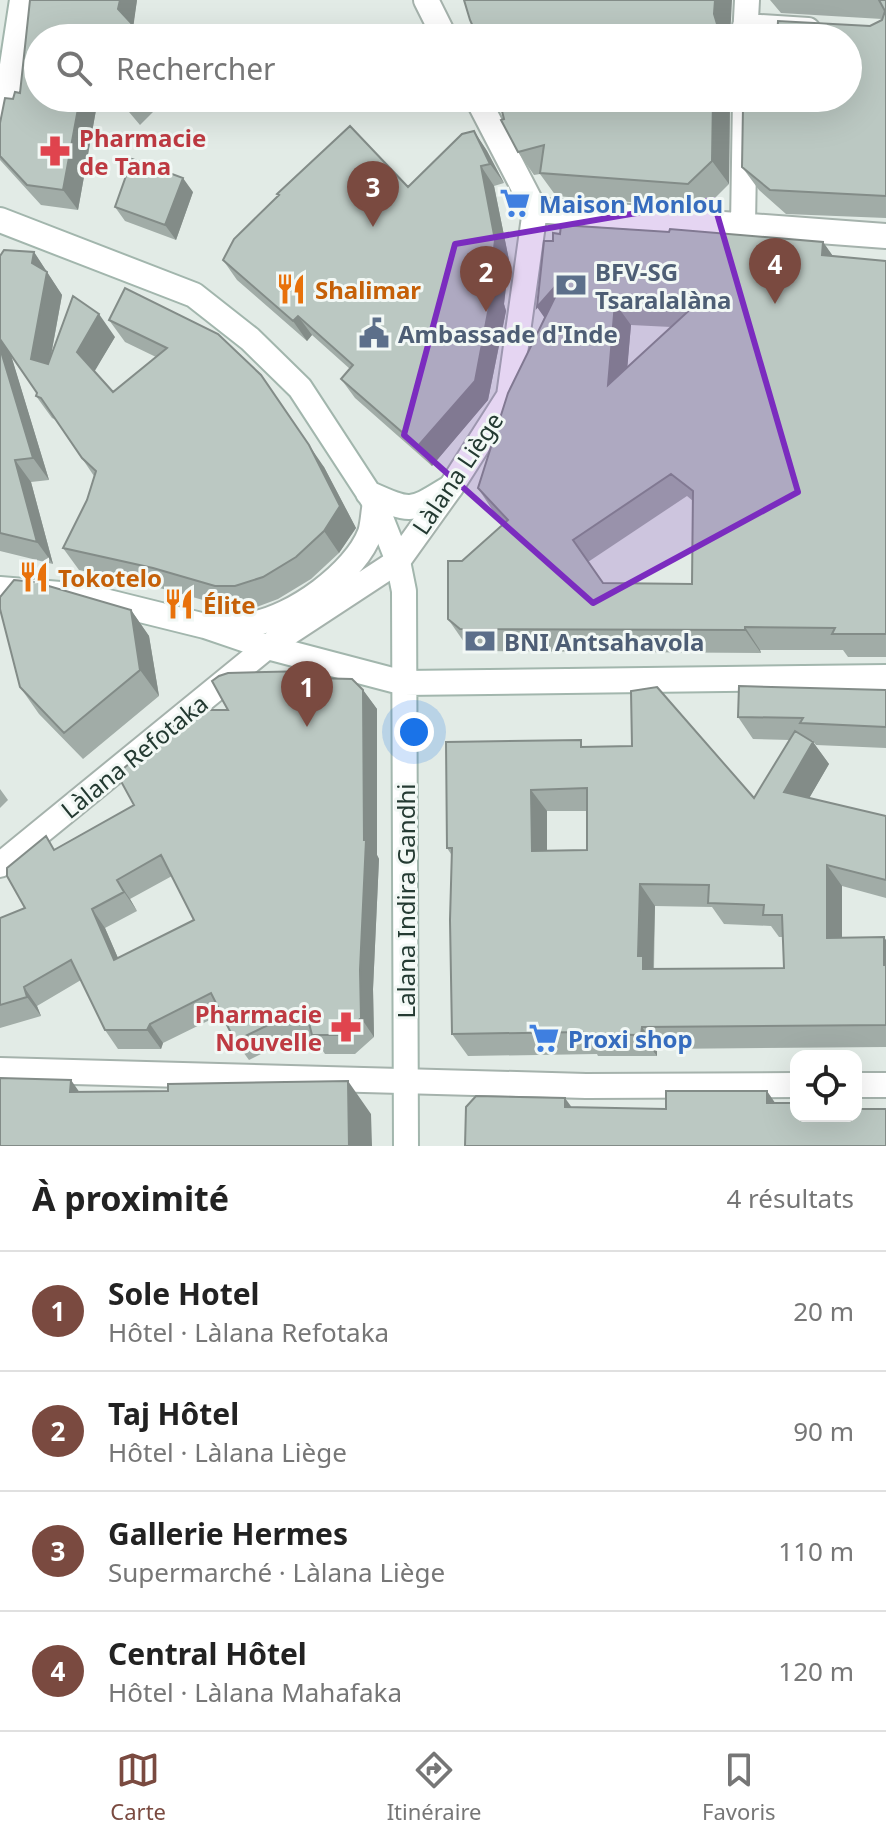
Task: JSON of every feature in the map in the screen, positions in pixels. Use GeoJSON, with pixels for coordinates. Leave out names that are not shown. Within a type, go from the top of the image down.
{"type":"FeatureCollection","features":[{"type":"Feature","properties":{"kind":"street"},"geometry":{"type":"LineString","coordinates":[[0,144],[22,0]]}},
{"type":"Feature","properties":{"kind":"street"},"geometry":{"type":"LineString","coordinates":[[426,0],[438,24]]}},
{"type":"Feature","properties":{"kind":"street"},"geometry":{"type":"LineString","coordinates":[[746,24],[747,0]]}},
{"type":"Feature","properties":{"kind":"street"},"geometry":{"type":"LineString","coordinates":[[484,112],[535,210],[886,236]]}},
{"type":"Feature","properties":{"kind":"street"},"geometry":{"type":"LineString","coordinates":[[743,226],[745,112]]}},
{"type":"Feature","properties":{"kind":"street","name":"Làlana Liège"},"geometry":{"type":"LineString","coordinates":[[267,647],[398,561],[451,487],[509,396],[535,210]]}},
{"type":"Feature","properties":{"kind":"street","name":"Lalana Indira Gandhi"},"geometry":{"type":"LineString","coordinates":[[0,220],[194,295],[250,339],[300,388],[372,498],[398,561],[404,591],[406,1146]]}},
{"type":"Feature","properties":{"kind":"street"},"geometry":{"type":"LineString","coordinates":[[205,626],[253,624],[289,611],[331,584],[370,534],[372,498],[400,507],[417,508],[451,487]]}},
{"type":"Feature","properties":{"kind":"street"},"geometry":{"type":"LineString","coordinates":[[0,589],[84,596],[205,626],[267,647],[404,683],[886,677]]}},
{"type":"Feature","properties":{"kind":"street","name":"Làlana Refotaka"},"geometry":{"type":"LineString","coordinates":[[0,865],[267,647]]}},
{"type":"Feature","properties":{"kind":"street"},"geometry":{"type":"LineString","coordinates":[[0,1070],[586,1086],[790,1085]]}},
{"type":"Feature","properties":{"kind":"street"},"geometry":{"type":"LineString","coordinates":[[862,1085],[886,1085]]}},
{"type":"Feature","properties":{"kind":"highlighted area"},"geometry":{"type":"Polygon","coordinates":[[[713,200],[798,492],[593,603],[404,435],[455,244],[713,200]]]}},
{"type":"Feature","properties":{"kind":"building"},"geometry":{"type":"Polygon","coordinates":[[[30,0],[120,0],[118,9],[132,24],[27,24],[30,0]]]}},
{"type":"Feature","properties":{"kind":"building"},"geometry":{"type":"Polygon","coordinates":[[[464,0],[715,0],[717,24],[472,24],[464,0]]]}},
{"type":"Feature","properties":{"kind":"building"},"geometry":{"type":"Polygon","coordinates":[[[879,0],[886,0],[886,196],[770,190],[742,167],[743,112],[862,112],[862,26],[870,26],[882,20],[885,11],[879,0]]]}},
{"type":"Feature","properties":{"kind":"building"},"geometry":{"type":"Polygon","coordinates":[[[778,21],[833,24],[778,24],[778,21]]]}},
{"type":"Feature","properties":{"kind":"building"},"geometry":{"type":"Polygon","coordinates":[[[24,56],[24,112],[77,112],[63,190],[27,185],[0,156],[0,123],[5,98],[13,99],[15,92],[20,93],[24,56]]]}},
{"type":"Feature","properties":{"kind":"building"},"geometry":{"type":"Polygon","coordinates":[[[502,112],[713,112],[712,161],[688,184],[540,173],[544,145],[518,152],[501,120],[504,119],[502,112]]]}},
{"type":"Feature","properties":{"kind":"building"},"geometry":{"type":"Polygon","coordinates":[[[350,126],[408,187],[462,134],[474,131],[490,164],[481,166],[495,240],[490,284],[492,291],[475,381],[418,446],[341,379],[353,365],[298,316],[293,321],[223,260],[234,239],[350,126]]]}},
{"type":"Feature","properties":{"kind":"building"},"geometry":{"type":"Polygon","coordinates":[[[132,159],[183,178],[165,225],[115,207],[132,159]]]}},
{"type":"Feature","properties":{"kind":"building"},"geometry":{"type":"Polygon","coordinates":[[[561,225],[669,232],[670,229],[823,242],[822,255],[886,261],[886,634],[832,634],[835,628],[460,629],[448,619],[448,561],[462,561],[508,520],[478,488],[508,393],[562,283],[560,281],[537,307],[544,241],[553,241],[553,233],[560,234],[561,225]],[[615,303],[608,385],[694,306],[615,303]],[[671,474],[573,540],[603,583],[692,584],[693,491],[671,474]]]}},
{"type":"Feature","properties":{"kind":"building"},"geometry":{"type":"Polygon","coordinates":[[[4,250],[34,252],[32,263],[47,272],[31,359],[48,364],[73,296],[99,314],[77,352],[113,392],[167,348],[109,320],[125,288],[218,334],[261,375],[309,445],[340,506],[324,531],[296,557],[263,577],[235,586],[215,586],[153,568],[63,548],[87,500],[96,471],[82,458],[41,398],[36,396],[37,393],[0,339],[0,256],[4,250]]]}},
{"type":"Feature","properties":{"kind":"building"},"geometry":{"type":"Polygon","coordinates":[[[0,348],[33,458],[15,460],[37,542],[0,533],[0,348]]]}},
{"type":"Feature","properties":{"kind":"building"},"geometry":{"type":"Polygon","coordinates":[[[14,580],[35,582],[131,610],[140,670],[64,733],[20,687],[0,609],[0,597],[14,580]]]}},
{"type":"Feature","properties":{"kind":"building"},"geometry":{"type":"Polygon","coordinates":[[[311,671],[312,678],[352,679],[363,690],[366,840],[361,1018],[342,1035],[312,1035],[309,1023],[270,1024],[235,1041],[211,993],[150,1024],[147,1030],[105,1030],[71,960],[24,987],[27,997],[0,1005],[0,918],[25,908],[7,876],[7,868],[46,836],[54,850],[134,805],[117,774],[192,710],[228,710],[212,681],[228,673],[311,671]],[[161,855],[117,880],[124,892],[92,909],[114,960],[194,920],[161,855]]]}},
{"type":"Feature","properties":{"kind":"building"},"geometry":{"type":"Polygon","coordinates":[[[739,686],[886,690],[886,727],[800,723],[803,718],[738,717],[739,686]]]}},
{"type":"Feature","properties":{"kind":"building"},"geometry":{"type":"Polygon","coordinates":[[[657,687],[754,798],[795,731],[813,742],[784,792],[886,816],[886,880],[827,865],[827,938],[884,937],[886,1025],[642,1027],[641,1035],[583,1032],[452,1034],[452,848],[447,848],[446,742],[581,740],[581,747],[632,746],[631,691],[657,687]],[[587,788],[531,790],[532,851],[587,850],[587,788]],[[640,884],[638,956],[643,956],[643,969],[784,968],[782,915],[763,915],[764,905],[708,903],[709,885],[640,884]]]}},
{"type":"Feature","properties":{"kind":"building"},"geometry":{"type":"Polygon","coordinates":[[[0,1078],[71,1080],[70,1092],[168,1091],[168,1084],[348,1081],[349,1146],[0,1146],[0,1078]]]}},
{"type":"Feature","properties":{"kind":"building"},"geometry":{"type":"Polygon","coordinates":[[[666,1091],[767,1091],[767,1103],[790,1103],[790,1122],[862,1122],[862,1109],[886,1109],[886,1146],[465,1146],[466,1107],[476,1096],[565,1098],[565,1107],[666,1109],[666,1091]]]}},
{"type":"Feature","properties":{"kind":"place","name":"Pharmacie de Tana"},"geometry":{"type":"Point","coordinates":[55,151]}},
{"type":"Feature","properties":{"kind":"place","name":"Maison Monlou"},"geometry":{"type":"Point","coordinates":[515,203]}},
{"type":"Feature","properties":{"kind":"place","name":"Gallerie Hermes"},"geometry":{"type":"Point","coordinates":[373,227]}},
{"type":"Feature","properties":{"kind":"place","name":"BFV-SG Tsaralalàna"},"geometry":{"type":"Point","coordinates":[571,285]}},
{"type":"Feature","properties":{"kind":"place","name":"Shalimar"},"geometry":{"type":"Point","coordinates":[291,289]}},
{"type":"Feature","properties":{"kind":"place","name":"Central Hôtel"},"geometry":{"type":"Point","coordinates":[775,304]}},
{"type":"Feature","properties":{"kind":"place","name":"Taj Hôtel"},"geometry":{"type":"Point","coordinates":[486,312]}},
{"type":"Feature","properties":{"kind":"place","name":"Ambassade d'Inde"},"geometry":{"type":"Point","coordinates":[374,333]}},
{"type":"Feature","properties":{"kind":"place","name":"Tokotelo"},"geometry":{"type":"Point","coordinates":[34,577]}},
{"type":"Feature","properties":{"kind":"place","name":"Élite"},"geometry":{"type":"Point","coordinates":[179,604]}},
{"type":"Feature","properties":{"kind":"place","name":"BNI Antsahavola"},"geometry":{"type":"Point","coordinates":[480,641]}},
{"type":"Feature","properties":{"kind":"place","name":"Sole Hotel"},"geometry":{"type":"Point","coordinates":[307,727]}},
{"type":"Feature","properties":{"kind":"place","name":"Pharmacie Nouvelle"},"geometry":{"type":"Point","coordinates":[346,1027]}},
{"type":"Feature","properties":{"kind":"place","name":"Proxi shop"},"geometry":{"type":"Point","coordinates":[544,1038]}}]}
